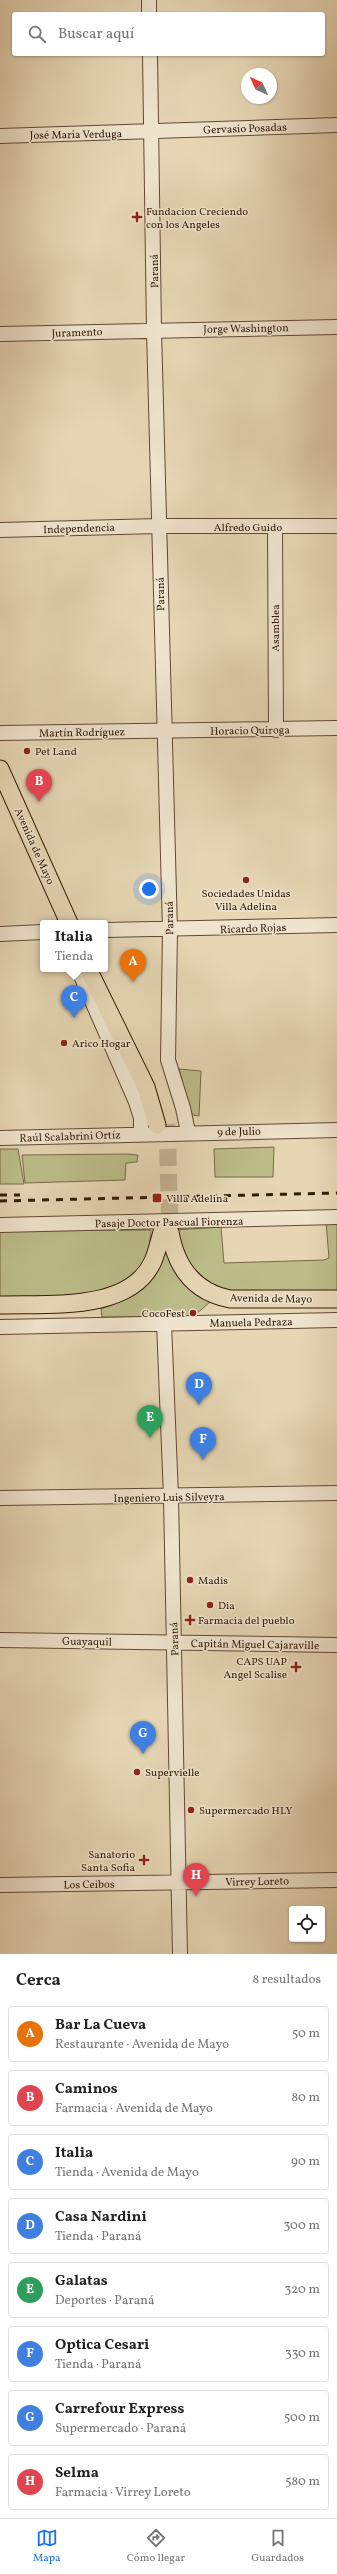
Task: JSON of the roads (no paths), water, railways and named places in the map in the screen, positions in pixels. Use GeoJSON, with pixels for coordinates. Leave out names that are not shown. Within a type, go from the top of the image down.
{"type":"FeatureCollection","features":[{"type":"Feature","properties":{"kind":"main road","name":"Avenida de Mayo"},"geometry":{"type":"LineString","coordinates":[[0,769],[68,920]]}},
{"type":"Feature","properties":{"kind":"main road"},"geometry":{"type":"LineString","coordinates":[[89,972],[146,1087],[162,1124],[159,1090],[100,972]]}},
{"type":"Feature","properties":{"kind":"main road","name":"Avenida de Mayo"},"geometry":{"type":"LineString","coordinates":[[0,1305],[90,1301],[117,1295],[145,1274],[153,1262],[166,1232],[180,1266],[191,1280],[214,1295],[230,1298],[337,1299]]}},
{"type":"Feature","properties":{"kind":"street"},"geometry":{"type":"LineString","coordinates":[[149,0],[149,12]]}},
{"type":"Feature","properties":{"kind":"street","name":"Paraná"},"geometry":{"type":"LineString","coordinates":[[150,56],[154,330],[163,730],[170,931],[168,1060],[183,1108],[188,1132]]}},
{"type":"Feature","properties":{"kind":"street","name":"Gervasio Posadas"},"geometry":{"type":"LineString","coordinates":[[152,132],[337,125]]}},
{"type":"Feature","properties":{"kind":"street","name":"José Maria Verduga"},"geometry":{"type":"LineString","coordinates":[[0,136],[152,132]]}},
{"type":"Feature","properties":{"kind":"street","name":"Jorge Washington"},"geometry":{"type":"LineString","coordinates":[[154,330],[337,326]]}},
{"type":"Feature","properties":{"kind":"street","name":"Juramento"},"geometry":{"type":"LineString","coordinates":[[0,334],[154,330]]}},
{"type":"Feature","properties":{"kind":"street","name":"Alfredo Guido"},"geometry":{"type":"LineString","coordinates":[[159,526],[337,526]]}},
{"type":"Feature","properties":{"kind":"street","name":"Independencia"},"geometry":{"type":"LineString","coordinates":[[0,530],[159,526]]}},
{"type":"Feature","properties":{"kind":"street","name":"Asamblea"},"geometry":{"type":"LineString","coordinates":[[275,527],[276,730]]}},
{"type":"Feature","properties":{"kind":"street","name":"Horacio Quiroga"},"geometry":{"type":"LineString","coordinates":[[163,730],[276,730],[337,728]]}},
{"type":"Feature","properties":{"kind":"street","name":"Martín Rodríguez"},"geometry":{"type":"LineString","coordinates":[[0,733],[163,730]]}},
{"type":"Feature","properties":{"kind":"street","name":"Ricardo Rojas"},"geometry":{"type":"LineString","coordinates":[[108,930],[170,931],[337,925]]}},
{"type":"Feature","properties":{"kind":"street"},"geometry":{"type":"LineString","coordinates":[[0,934],[40,932]]}},
{"type":"Feature","properties":{"kind":"street"},"geometry":{"type":"LineString","coordinates":[[79,972],[136,1102],[141,1118],[141,1133]]}},
{"type":"Feature","properties":{"kind":"street","name":"9 de Julio"},"geometry":{"type":"LineString","coordinates":[[141,1133],[337,1130]]}},
{"type":"Feature","properties":{"kind":"street","name":"Raúl Scalabrini Ortíz"},"geometry":{"type":"LineString","coordinates":[[0,1138],[141,1133]]}},
{"type":"Feature","properties":{"kind":"street","name":"Pasaje Doctor Pascual Fiorenza"},"geometry":{"type":"LineString","coordinates":[[0,1225],[337,1217]]}},
{"type":"Feature","properties":{"kind":"street","name":"Manuela Pedraza"},"geometry":{"type":"LineString","coordinates":[[0,1327],[337,1320]]}},
{"type":"Feature","properties":{"kind":"street","name":"Paraná"},"geometry":{"type":"LineString","coordinates":[[164,1323],[171,1497],[180,1954]]}},
{"type":"Feature","properties":{"kind":"street","name":"Ingeniero Luis Silveyra"},"geometry":{"type":"LineString","coordinates":[[0,1498],[171,1497],[337,1493]]}},
{"type":"Feature","properties":{"kind":"street","name":"Guayaquil"},"geometry":{"type":"LineString","coordinates":[[0,1640],[174,1642]]}},
{"type":"Feature","properties":{"kind":"street","name":"Capitán Miguel Cajaraville"},"geometry":{"type":"LineString","coordinates":[[174,1642],[337,1645]]}},
{"type":"Feature","properties":{"kind":"street","name":"Virrey Loreto"},"geometry":{"type":"LineString","coordinates":[[178,1882],[337,1880]]}},
{"type":"Feature","properties":{"kind":"street","name":"Los Ceibos"},"geometry":{"type":"LineString","coordinates":[[0,1885],[178,1882]]}},
{"type":"Feature","properties":{"kind":"tunnel"},"geometry":{"type":"LineString","coordinates":[[167,1124],[170,1232]]}},
{"type":"Feature","properties":{"kind":"railway"},"geometry":{"type":"LineString","coordinates":[[0,1201],[337,1193]]}},
{"type":"Feature","properties":{"kind":"railway"},"geometry":{"type":"LineString","coordinates":[[0,1195],[20,1195]]}},
{"type":"Feature","properties":{"kind":"place","name":"Fundacion Creciendo con los Angeles"},"geometry":{"type":"Point","coordinates":[137,217]}},
{"type":"Feature","properties":{"kind":"place","name":"Pet Land"},"geometry":{"type":"Point","coordinates":[27,751]}},
{"type":"Feature","properties":{"kind":"place","name":"Caminos"},"geometry":{"type":"Point","coordinates":[39,802]}},
{"type":"Feature","properties":{"kind":"place","name":"Sociedades Unidas Villa Adelina"},"geometry":{"type":"Point","coordinates":[246,880]}},
{"type":"Feature","properties":{"kind":"place","name":"Bar La Cueva"},"geometry":{"type":"Point","coordinates":[133,982]}},
{"type":"Feature","properties":{"kind":"place","name":"Italia"},"geometry":{"type":"Point","coordinates":[74,1018]}},
{"type":"Feature","properties":{"kind":"place","name":"Arico Hogar"},"geometry":{"type":"Point","coordinates":[64,1043]}},
{"type":"Feature","properties":{"kind":"place","name":"Villa Adelina"},"geometry":{"type":"Point","coordinates":[157,1198]}},
{"type":"Feature","properties":{"kind":"place","name":"CocoFest"},"geometry":{"type":"Point","coordinates":[193,1313]}},
{"type":"Feature","properties":{"kind":"place","name":"Casa Nardini"},"geometry":{"type":"Point","coordinates":[199,1405]}},
{"type":"Feature","properties":{"kind":"place","name":"Galatas"},"geometry":{"type":"Point","coordinates":[150,1438]}},
{"type":"Feature","properties":{"kind":"place","name":"Optica Cesari"},"geometry":{"type":"Point","coordinates":[203,1460]}},
{"type":"Feature","properties":{"kind":"place","name":"Madis"},"geometry":{"type":"Point","coordinates":[190,1580]}},
{"type":"Feature","properties":{"kind":"place","name":"Dia"},"geometry":{"type":"Point","coordinates":[210,1605]}},
{"type":"Feature","properties":{"kind":"place","name":"Farmacia del pueblo"},"geometry":{"type":"Point","coordinates":[190,1620]}},
{"type":"Feature","properties":{"kind":"place","name":"CAPS UAP Angel Scalise"},"geometry":{"type":"Point","coordinates":[296,1667]}},
{"type":"Feature","properties":{"kind":"place","name":"Carrefour Express"},"geometry":{"type":"Point","coordinates":[143,1754]}},
{"type":"Feature","properties":{"kind":"place","name":"Supervielle"},"geometry":{"type":"Point","coordinates":[137,1772]}},
{"type":"Feature","properties":{"kind":"place","name":"Supermercado HLY"},"geometry":{"type":"Point","coordinates":[191,1810]}},
{"type":"Feature","properties":{"kind":"place","name":"Sanatorio Santa Sofia"},"geometry":{"type":"Point","coordinates":[144,1860]}},
{"type":"Feature","properties":{"kind":"place","name":"Selma"},"geometry":{"type":"Point","coordinates":[196,1896]}}]}
